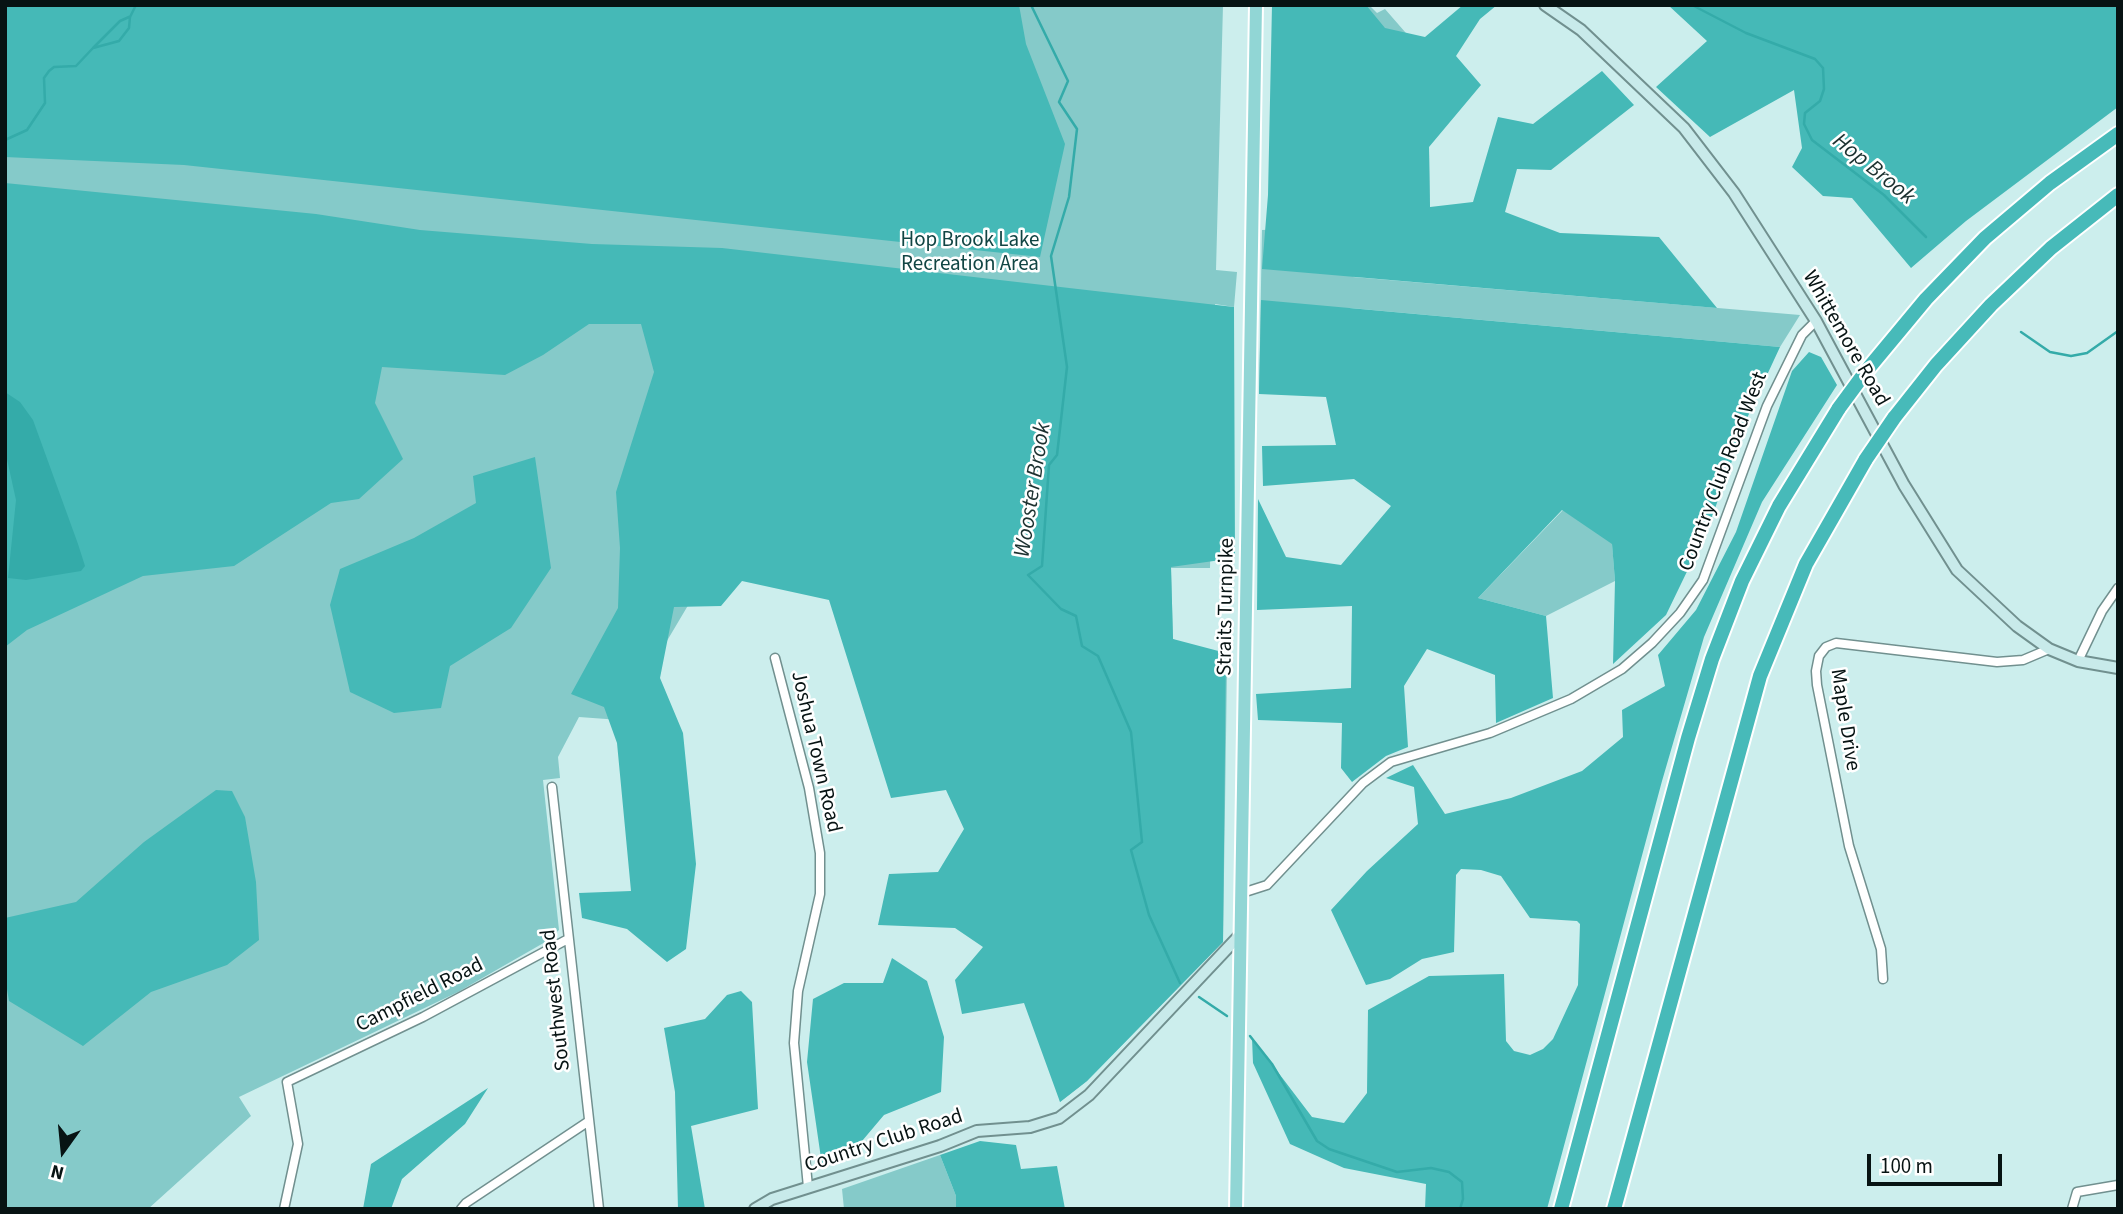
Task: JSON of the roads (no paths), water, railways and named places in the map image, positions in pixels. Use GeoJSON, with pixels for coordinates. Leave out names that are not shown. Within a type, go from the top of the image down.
{"type":"FeatureCollection","features":[{"type":"Feature","properties":{"kind":"highway"},"geometry":{"type":"LineString","coordinates":[[1561,1209],[1681,764],[1721,633],[1742,581],[1779,506],[1839,408],[1926,299],[1985,239],[2050,183],[2118,134]]}},
{"type":"Feature","properties":{"kind":"highway"},"geometry":{"type":"LineString","coordinates":[[1614,1209],[1760,676],[1806,564],[1866,459],[1936,365],[1991,305],[2051,248],[2118,195]]}},
{"type":"Feature","properties":{"kind":"main road","name":"Straits Turnpike"},"geometry":{"type":"LineString","coordinates":[[1236,1209],[1238,937],[1242,893],[1256,5]]}},
{"type":"Feature","properties":{"kind":"main road","name":"Whittemore Road"},"geometry":{"type":"LineString","coordinates":[[1545,5],[1581,30],[1684,128],[1734,193],[1816,321],[1904,485],[1957,570],[2009,619],[2049,649],[2078,661],[2118,668]]}},
{"type":"Feature","properties":{"kind":"main road","name":"Country Club Road"},"geometry":{"type":"LineString","coordinates":[[755,1209],[772,1199],[944,1145],[977,1131],[1023,1128],[1050,1122],[1080,1104],[1238,937]]}},
{"type":"Feature","properties":{"kind":"street","name":"Country Club Road West"},"geometry":{"type":"LineString","coordinates":[[1242,893],[1267,885],[1363,783],[1391,762],[1490,733],[1571,699],[1622,669],[1652,643],[1680,613],[1703,580],[1777,385],[1802,335],[1816,321]]}},
{"type":"Feature","properties":{"kind":"street"},"geometry":{"type":"LineString","coordinates":[[2078,661],[2102,611],[2118,588]]}},
{"type":"Feature","properties":{"kind":"street","name":"Maple Drive"},"geometry":{"type":"LineString","coordinates":[[1883,979],[1881,949],[1849,846],[1817,685],[1819,656],[1826,647],[1836,643],[1997,662],[2023,660],[2049,649]]}},
{"type":"Feature","properties":{"kind":"street","name":"Joshua Town Road"},"geometry":{"type":"LineString","coordinates":[[775,658],[809,788],[820,853],[820,894],[798,991],[793,1043],[808,1187]]}},
{"type":"Feature","properties":{"kind":"street","name":"Southwest Road"},"geometry":{"type":"LineString","coordinates":[[552,787],[599,1209]]}},
{"type":"Feature","properties":{"kind":"street","name":"Campfield Road"},"geometry":{"type":"LineString","coordinates":[[284,1209],[298,1144],[287,1082],[423,1017],[568,939]]}},
{"type":"Feature","properties":{"kind":"street"},"geometry":{"type":"LineString","coordinates":[[461,1209],[466,1203],[589,1121]]}},
{"type":"Feature","properties":{"kind":"street"},"geometry":{"type":"LineString","coordinates":[[2072,1209],[2077,1192],[2118,1185]]}},
{"type":"Feature","properties":{"kind":"waterway"},"geometry":{"type":"LineString","coordinates":[[5,140],[27,130],[45,103],[44,78],[49,71],[54,67],[76,66],[93,48],[119,41],[129,28],[130,17],[136,5]]}},
{"type":"Feature","properties":{"kind":"waterway","name":"Wooster Brook"},"geometry":{"type":"LineString","coordinates":[[1031,5],[1068,81],[1059,102],[1077,129],[1069,197],[1051,256],[1067,367],[1057,455],[1049,465],[1042,566],[1028,575],[1061,609],[1076,616],[1082,646],[1098,656],[1131,732],[1142,842],[1131,850],[1149,915],[1180,983]]}},
{"type":"Feature","properties":{"kind":"waterway","name":"Hop Brook"},"geometry":{"type":"LineString","coordinates":[[1692,5],[1746,33],[1815,59],[1823,68],[1824,89],[1820,101],[1805,113],[1804,124],[1812,140],[1884,195],[1926,237]]}},
{"type":"Feature","properties":{"kind":"waterway"},"geometry":{"type":"LineString","coordinates":[[93,48],[120,21],[129,17]]}},
{"type":"Feature","properties":{"kind":"waterway","name":"Hop Brook"},"geometry":{"type":"LineString","coordinates":[[2021,332],[2050,352],[2071,356],[2087,353],[2118,331]]}},
{"type":"Feature","properties":{"kind":"waterway","name":"Wooster Brook"},"geometry":{"type":"LineString","coordinates":[[1199,997],[1227,1016]]}},
{"type":"Feature","properties":{"kind":"waterway","name":"Wooster Brook"},"geometry":{"type":"LineString","coordinates":[[1250,1036],[1272,1064],[1317,1141],[1329,1149],[1397,1172],[1431,1168],[1449,1172],[1462,1182],[1463,1199],[1460,1209]]}},
{"type":"Feature","properties":{"kind":"park label","name":"Hop Brook Lake Recreation Area"},"geometry":{"type":"Point","coordinates":[970,253]}}]}
